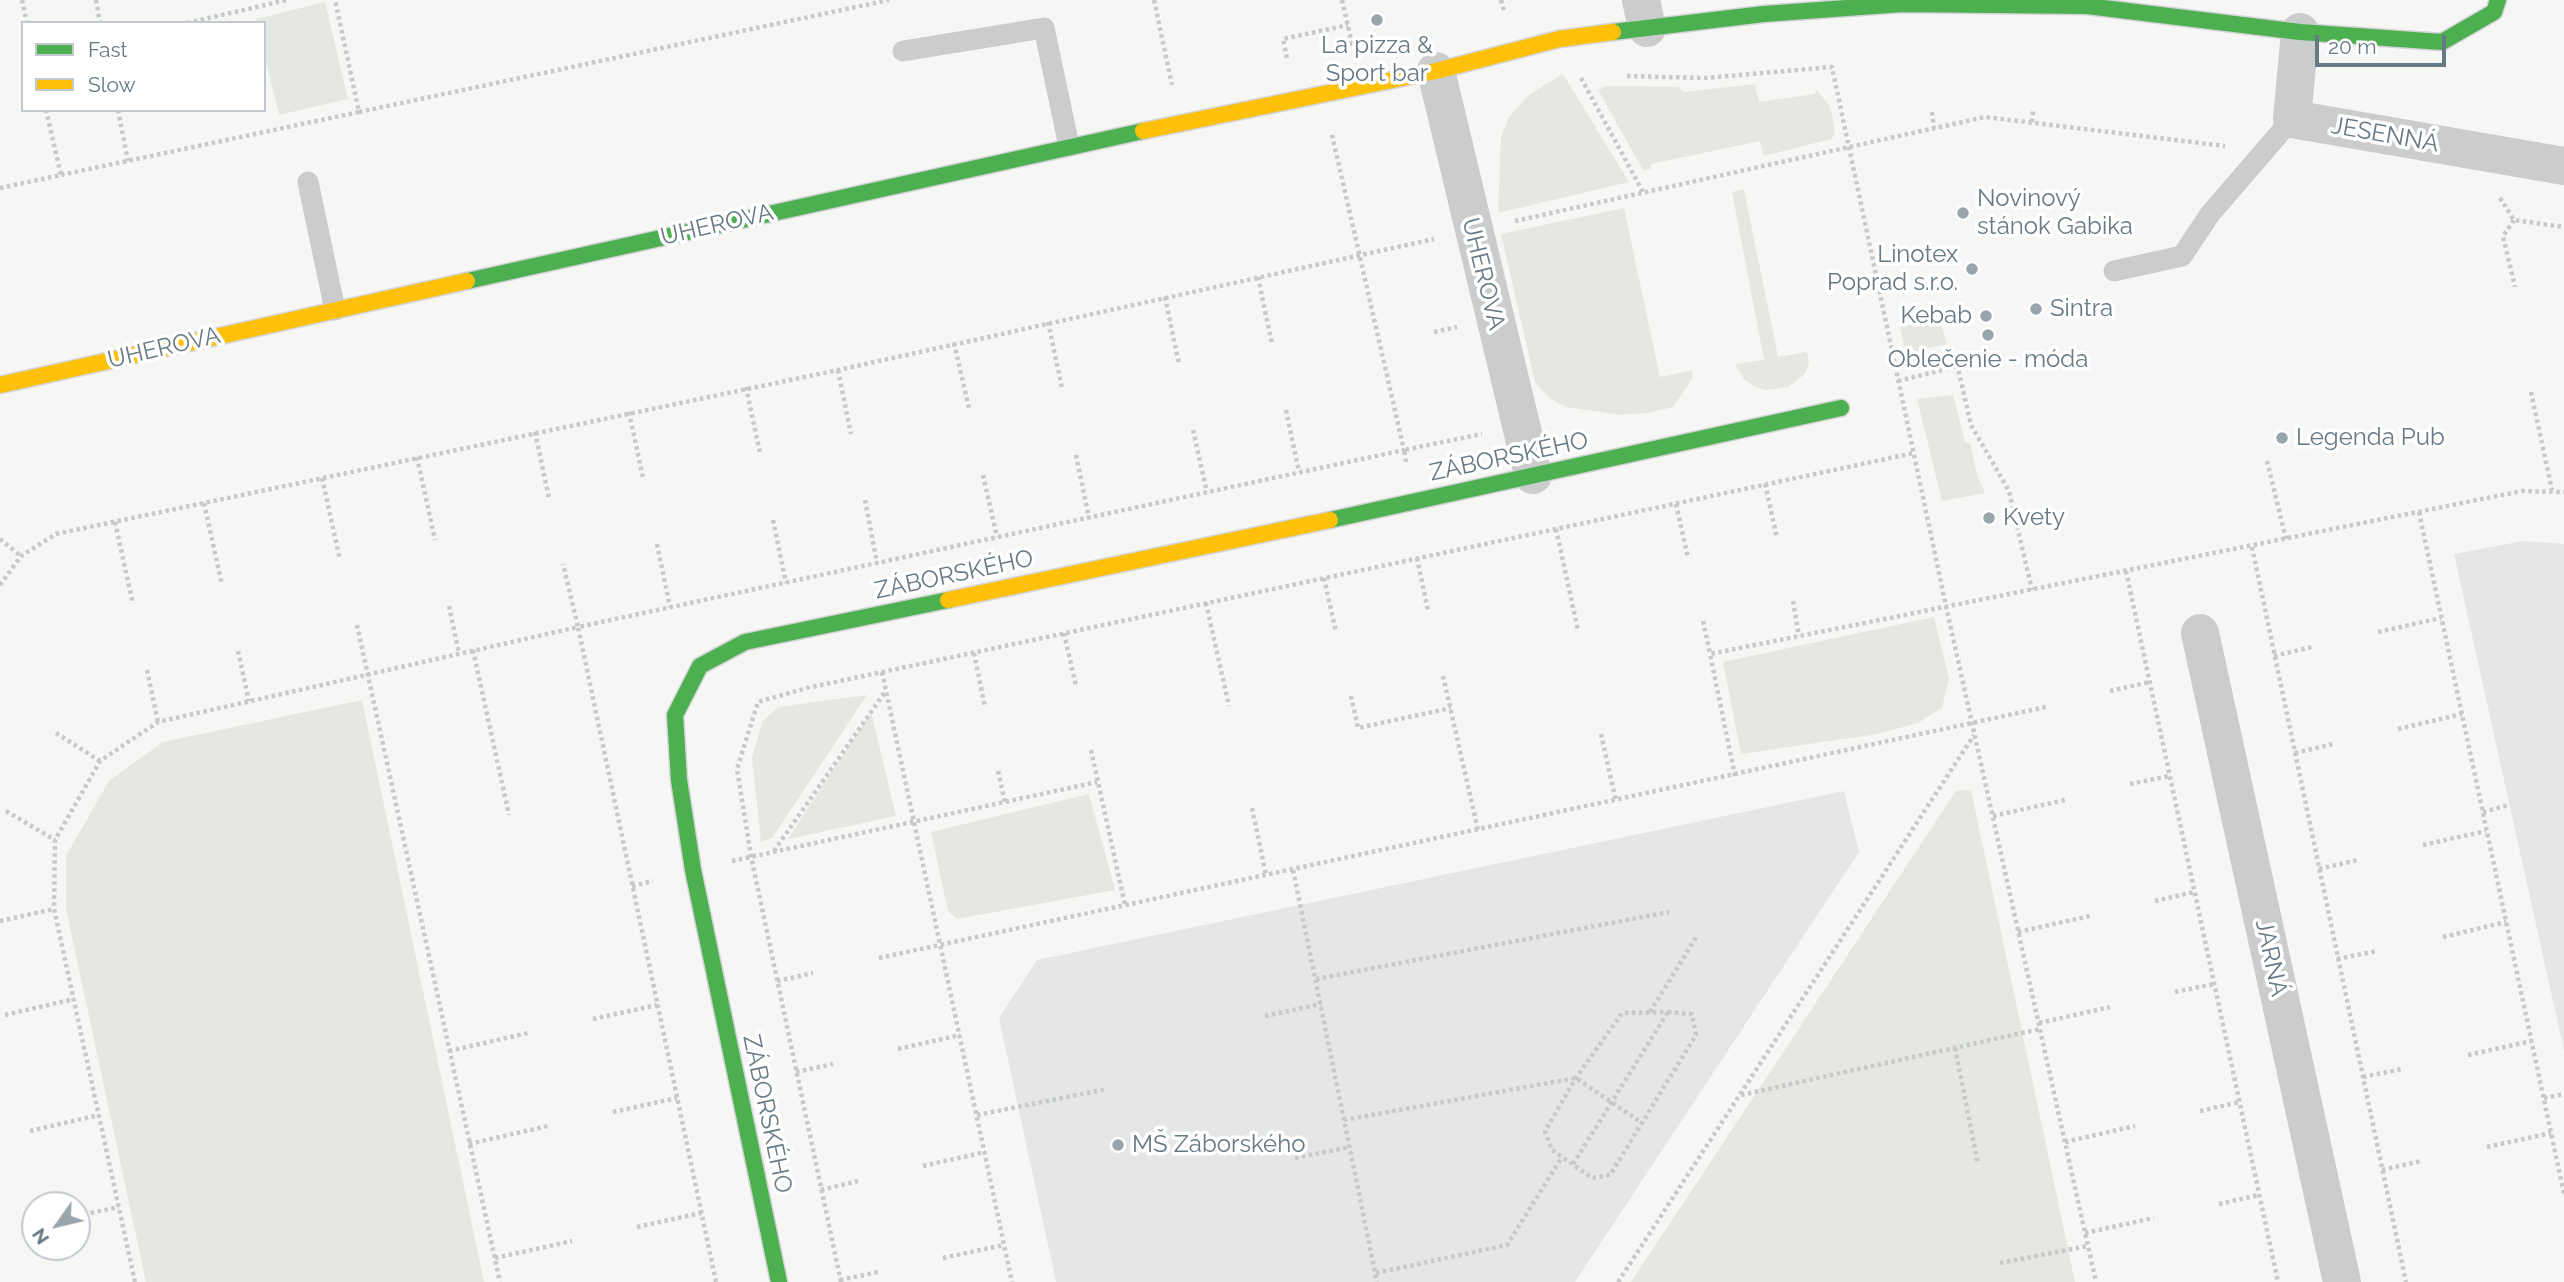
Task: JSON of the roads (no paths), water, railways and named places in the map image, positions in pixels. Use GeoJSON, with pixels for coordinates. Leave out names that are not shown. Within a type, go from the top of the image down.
{"type":"FeatureCollection","features":[{"type":"Feature","properties":{"kind":"street","name":"UHEROVA"},"geometry":{"type":"LineString","coordinates":[[0,385],[1069,146],[1436,71],[1644,14],[1904,2],[2087,6],[2300,32],[2442,42],[2494,12],[2498,0]]}},
{"type":"Feature","properties":{"kind":"street"},"geometry":{"type":"LineString","coordinates":[[2292,119],[2300,32]]}},
{"type":"Feature","properties":{"kind":"street","name":"UHEROVA"},"geometry":{"type":"LineString","coordinates":[[1436,71],[1533,475]]}},
{"type":"Feature","properties":{"kind":"street","name":"JESENNÁ"},"geometry":{"type":"LineString","coordinates":[[2292,119],[2564,166]]}},
{"type":"Feature","properties":{"kind":"street","name":"ZÁBORSKÉHO"},"geometry":{"type":"LineString","coordinates":[[779,1282],[694,870],[679,780],[674,715],[700,666],[745,642],[1841,408]]}},
{"type":"Feature","properties":{"kind":"street","name":"JARNÁ"},"geometry":{"type":"LineString","coordinates":[[2200,634],[2342,1282]]}},
{"type":"Feature","properties":{"kind":"lane"},"geometry":{"type":"LineString","coordinates":[[903,51],[1044,27],[1069,146]]}},
{"type":"Feature","properties":{"kind":"lane"},"geometry":{"type":"LineString","coordinates":[[2115,271],[2182,256],[2210,214],[2262,150],[2292,119]]}},
{"type":"Feature","properties":{"kind":"lane"},"geometry":{"type":"LineString","coordinates":[[308,182],[335,310]]}},
{"type":"Feature","properties":{"kind":"place","name":"La pizza & Sport bar"},"geometry":{"type":"Point","coordinates":[1377,20]}},
{"type":"Feature","properties":{"kind":"place","name":"Novinový stánok Gabika"},"geometry":{"type":"Point","coordinates":[1963,213]}},
{"type":"Feature","properties":{"kind":"place","name":"Linotex Poprad s.r.o."},"geometry":{"type":"Point","coordinates":[1972,269]}},
{"type":"Feature","properties":{"kind":"place","name":"Sintra"},"geometry":{"type":"Point","coordinates":[2036,309]}},
{"type":"Feature","properties":{"kind":"place","name":"Kebab"},"geometry":{"type":"Point","coordinates":[1986,316]}},
{"type":"Feature","properties":{"kind":"place","name":"Oblečenie - móda"},"geometry":{"type":"Point","coordinates":[1988,335]}},
{"type":"Feature","properties":{"kind":"place","name":"Legenda Pub"},"geometry":{"type":"Point","coordinates":[2282,438]}},
{"type":"Feature","properties":{"kind":"place","name":"Kvety"},"geometry":{"type":"Point","coordinates":[1989,518]}},
{"type":"Feature","properties":{"kind":"place","name":"MŠ Záborského"},"geometry":{"type":"Point","coordinates":[1118,1145]}}]}
